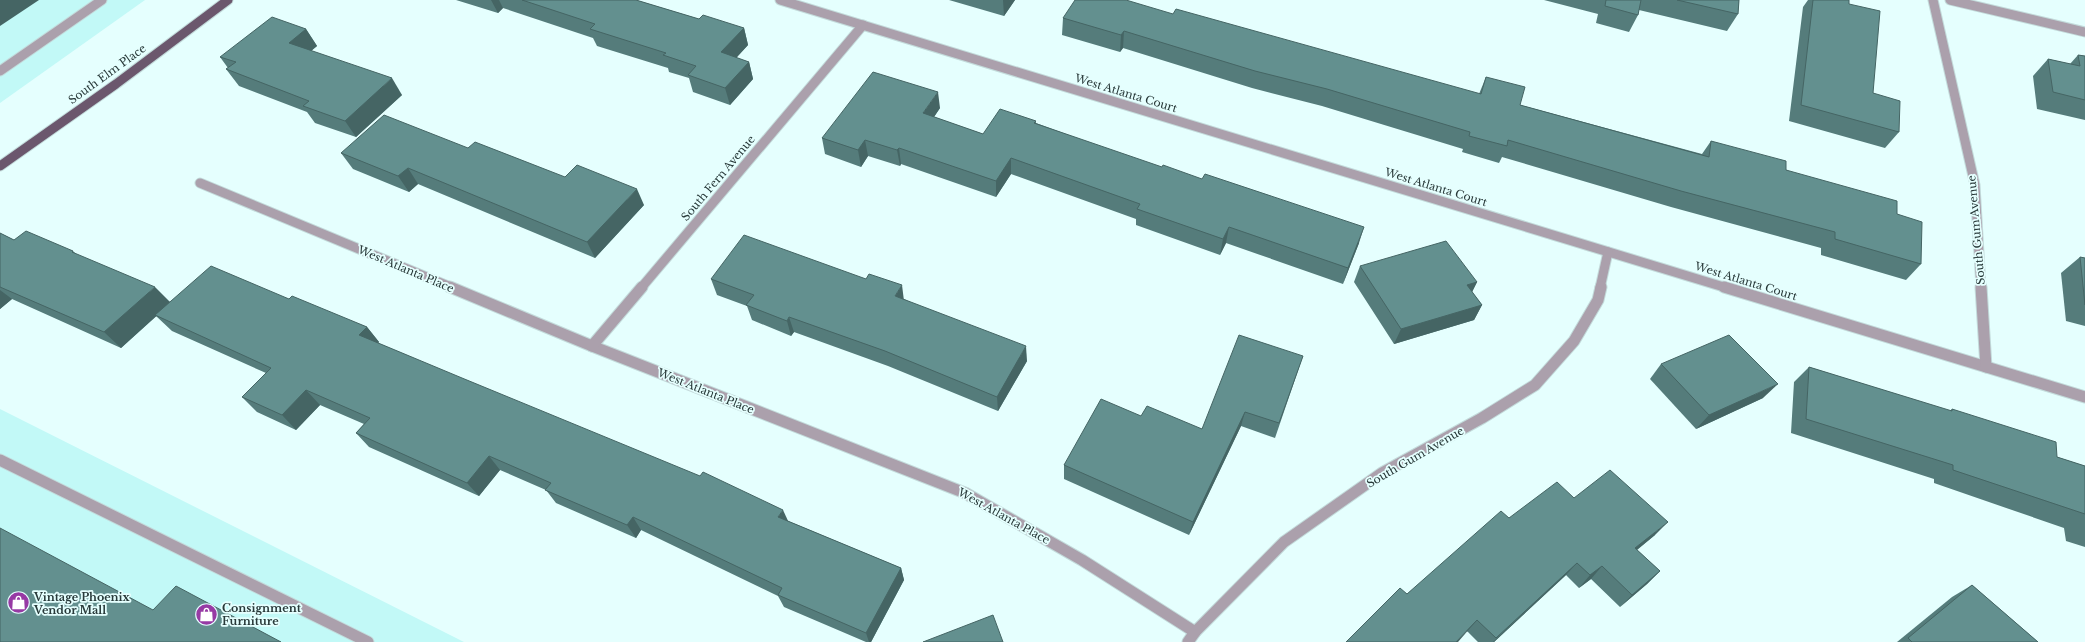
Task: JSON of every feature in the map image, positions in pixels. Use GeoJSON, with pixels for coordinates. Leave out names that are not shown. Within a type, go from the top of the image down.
{"type":"FeatureCollection","features":[{"type":"Feature","properties":{"kind":"main road","name":"South Elm Place"},"geometry":{"type":"LineString","coordinates":[[0,166],[116,84],[228,0]]}},
{"type":"Feature","properties":{"kind":"street"},"geometry":{"type":"LineString","coordinates":[[0,71],[102,0]]}},
{"type":"Feature","properties":{"kind":"street","name":"West Atlanta Court"},"geometry":{"type":"LineString","coordinates":[[780,0],[2085,397]]}},
{"type":"Feature","properties":{"kind":"street","name":"South Gum Avenue"},"geometry":{"type":"LineString","coordinates":[[1933,0],[1975,184],[1986,367]]}},
{"type":"Feature","properties":{"kind":"street"},"geometry":{"type":"LineString","coordinates":[[1950,0],[2085,32]]}},
{"type":"Feature","properties":{"kind":"street","name":"South Fern Avenue"},"geometry":{"type":"LineString","coordinates":[[592,346],[863,25]]}},
{"type":"Feature","properties":{"kind":"street","name":"West Atlanta Place"},"geometry":{"type":"LineString","coordinates":[[200,183],[592,346],[965,493],[1082,560],[1195,632]]}},
{"type":"Feature","properties":{"kind":"street","name":"South Gum Avenue"},"geometry":{"type":"LineString","coordinates":[[1188,642],[1195,632],[1284,542],[1382,473],[1482,418],[1535,385],[1574,341],[1598,300],[1608,252]]}},
{"type":"Feature","properties":{"kind":"street"},"geometry":{"type":"LineString","coordinates":[[0,460],[368,642]]}},
{"type":"Feature","properties":{"kind":"shaded area"},"geometry":{"type":"Polygon","coordinates":[[[0,0],[145,0],[0,103],[0,0]]]}},
{"type":"Feature","properties":{"kind":"shaded area"},"geometry":{"type":"Polygon","coordinates":[[[0,409],[464,642],[0,642],[0,409]]]}},
{"type":"Feature","properties":{"kind":"building"},"geometry":{"type":"Polygon","coordinates":[[[522,0],[636,0],[699,19],[703,15],[744,28],[721,52],[749,62],[725,88],[688,75],[696,66],[663,55],[666,53],[590,29],[595,24],[522,0]]]}},
{"type":"Feature","properties":{"kind":"building"},"geometry":{"type":"Polygon","coordinates":[[[1075,0],[1126,0],[1173,14],[1176,9],[1481,94],[1486,77],[1525,87],[1520,105],[1709,157],[1711,141],[1786,161],[1786,170],[1897,201],[1897,214],[1922,222],[1921,264],[1835,239],[1835,232],[1681,191],[1508,140],[1507,146],[1469,136],[1470,132],[1327,89],[1255,71],[1124,31],[1121,35],[1063,18],[1075,0]]]}},
{"type":"Feature","properties":{"kind":"building"},"geometry":{"type":"Polygon","coordinates":[[[1606,0],[1641,0],[1638,15],[1605,6],[1606,0]]]}},
{"type":"Feature","properties":{"kind":"building"},"geometry":{"type":"Polygon","coordinates":[[[1677,0],[1739,0],[1738,14],[1677,0]]]}},
{"type":"Feature","properties":{"kind":"building"},"geometry":{"type":"Polygon","coordinates":[[[1813,0],[1849,0],[1849,4],[1880,11],[1873,93],[1900,101],[1899,132],[1801,105],[1813,0]]]}},
{"type":"Feature","properties":{"kind":"building"},"geometry":{"type":"Polygon","coordinates":[[[272,17],[306,29],[289,43],[392,78],[345,121],[303,106],[309,101],[226,69],[236,62],[220,57],[272,17]]]}},
{"type":"Feature","properties":{"kind":"building"},"geometry":{"type":"Polygon","coordinates":[[[2078,55],[2085,56],[2085,100],[2053,92],[2048,59],[2080,66],[2078,55]]]}},
{"type":"Feature","properties":{"kind":"building"},"geometry":{"type":"Polygon","coordinates":[[[873,72],[938,92],[923,113],[983,134],[1000,109],[1036,121],[1034,123],[1162,167],[1163,165],[1202,179],[1205,174],[1364,227],[1348,268],[1229,227],[1223,239],[1137,209],[1140,204],[1011,158],[996,181],[899,148],[897,150],[865,140],[858,150],[822,138],[873,72]]]}},
{"type":"Feature","properties":{"kind":"building"},"geometry":{"type":"Polygon","coordinates":[[[384,115],[468,148],[475,142],[565,177],[577,165],[637,189],[587,242],[408,168],[398,176],[341,153],[384,115]]]}},
{"type":"Feature","properties":{"kind":"building"},"geometry":{"type":"Polygon","coordinates":[[[26,231],[155,287],[104,332],[0,287],[0,233],[14,240],[26,231]]]}},
{"type":"Feature","properties":{"kind":"building"},"geometry":{"type":"Polygon","coordinates":[[[744,235],[866,279],[869,274],[902,285],[895,296],[1026,346],[997,397],[885,351],[789,317],[787,321],[746,305],[754,295],[711,279],[744,235]]]}},
{"type":"Feature","properties":{"kind":"building"},"geometry":{"type":"Polygon","coordinates":[[[1446,241],[1477,282],[1467,285],[1482,305],[1401,329],[1360,266],[1446,241]]]}},
{"type":"Feature","properties":{"kind":"building"},"geometry":{"type":"Polygon","coordinates":[[[2080,257],[2085,258],[2085,305],[2080,257]]]}},
{"type":"Feature","properties":{"kind":"building"},"geometry":{"type":"Polygon","coordinates":[[[211,266],[289,299],[292,296],[367,327],[359,335],[700,476],[703,472],[783,510],[778,517],[901,568],[866,633],[778,595],[782,588],[633,517],[627,525],[545,490],[551,483],[489,456],[467,483],[356,433],[370,418],[306,390],[282,415],[242,397],[271,368],[155,315],[211,266]]]}},
{"type":"Feature","properties":{"kind":"building"},"geometry":{"type":"Polygon","coordinates":[[[1239,335],[1303,356],[1279,423],[1245,412],[1193,522],[1064,465],[1101,399],[1141,416],[1147,406],[1202,429],[1239,335]]]}},
{"type":"Feature","properties":{"kind":"building"},"geometry":{"type":"Polygon","coordinates":[[[1729,335],[1778,384],[1709,415],[1661,364],[1729,335]]]}},
{"type":"Feature","properties":{"kind":"building"},"geometry":{"type":"Polygon","coordinates":[[[1809,367],[1952,411],[1952,409],[2056,442],[2057,457],[2085,466],[2085,514],[1953,470],[1953,465],[1806,419],[1809,367]]]}},
{"type":"Feature","properties":{"kind":"building"},"geometry":{"type":"Polygon","coordinates":[[[1610,470],[1668,522],[1635,548],[1660,571],[1632,595],[1602,566],[1590,575],[1577,563],[1496,638],[1477,620],[1456,642],[1346,642],[1400,588],[1407,594],[1501,511],[1509,518],[1557,482],[1574,498],[1610,470]]]}},
{"type":"Feature","properties":{"kind":"building"},"geometry":{"type":"Polygon","coordinates":[[[0,528],[153,610],[176,586],[281,642],[0,642],[0,528]]]}},
{"type":"Feature","properties":{"kind":"building"},"geometry":{"type":"Polygon","coordinates":[[[1972,585],[2038,642],[1912,642],[1908,638],[1972,585]]]}},
{"type":"Feature","properties":{"kind":"building"},"geometry":{"type":"Polygon","coordinates":[[[993,615],[1003,642],[923,642],[993,615]]]}},
{"type":"Feature","properties":{"kind":"place","name":"Vintage Phoenix Vendor Mall"},"geometry":{"type":"Point","coordinates":[18,603]}},
{"type":"Feature","properties":{"kind":"place","name":"Consignment Furniture"},"geometry":{"type":"Point","coordinates":[207,614]}}]}
